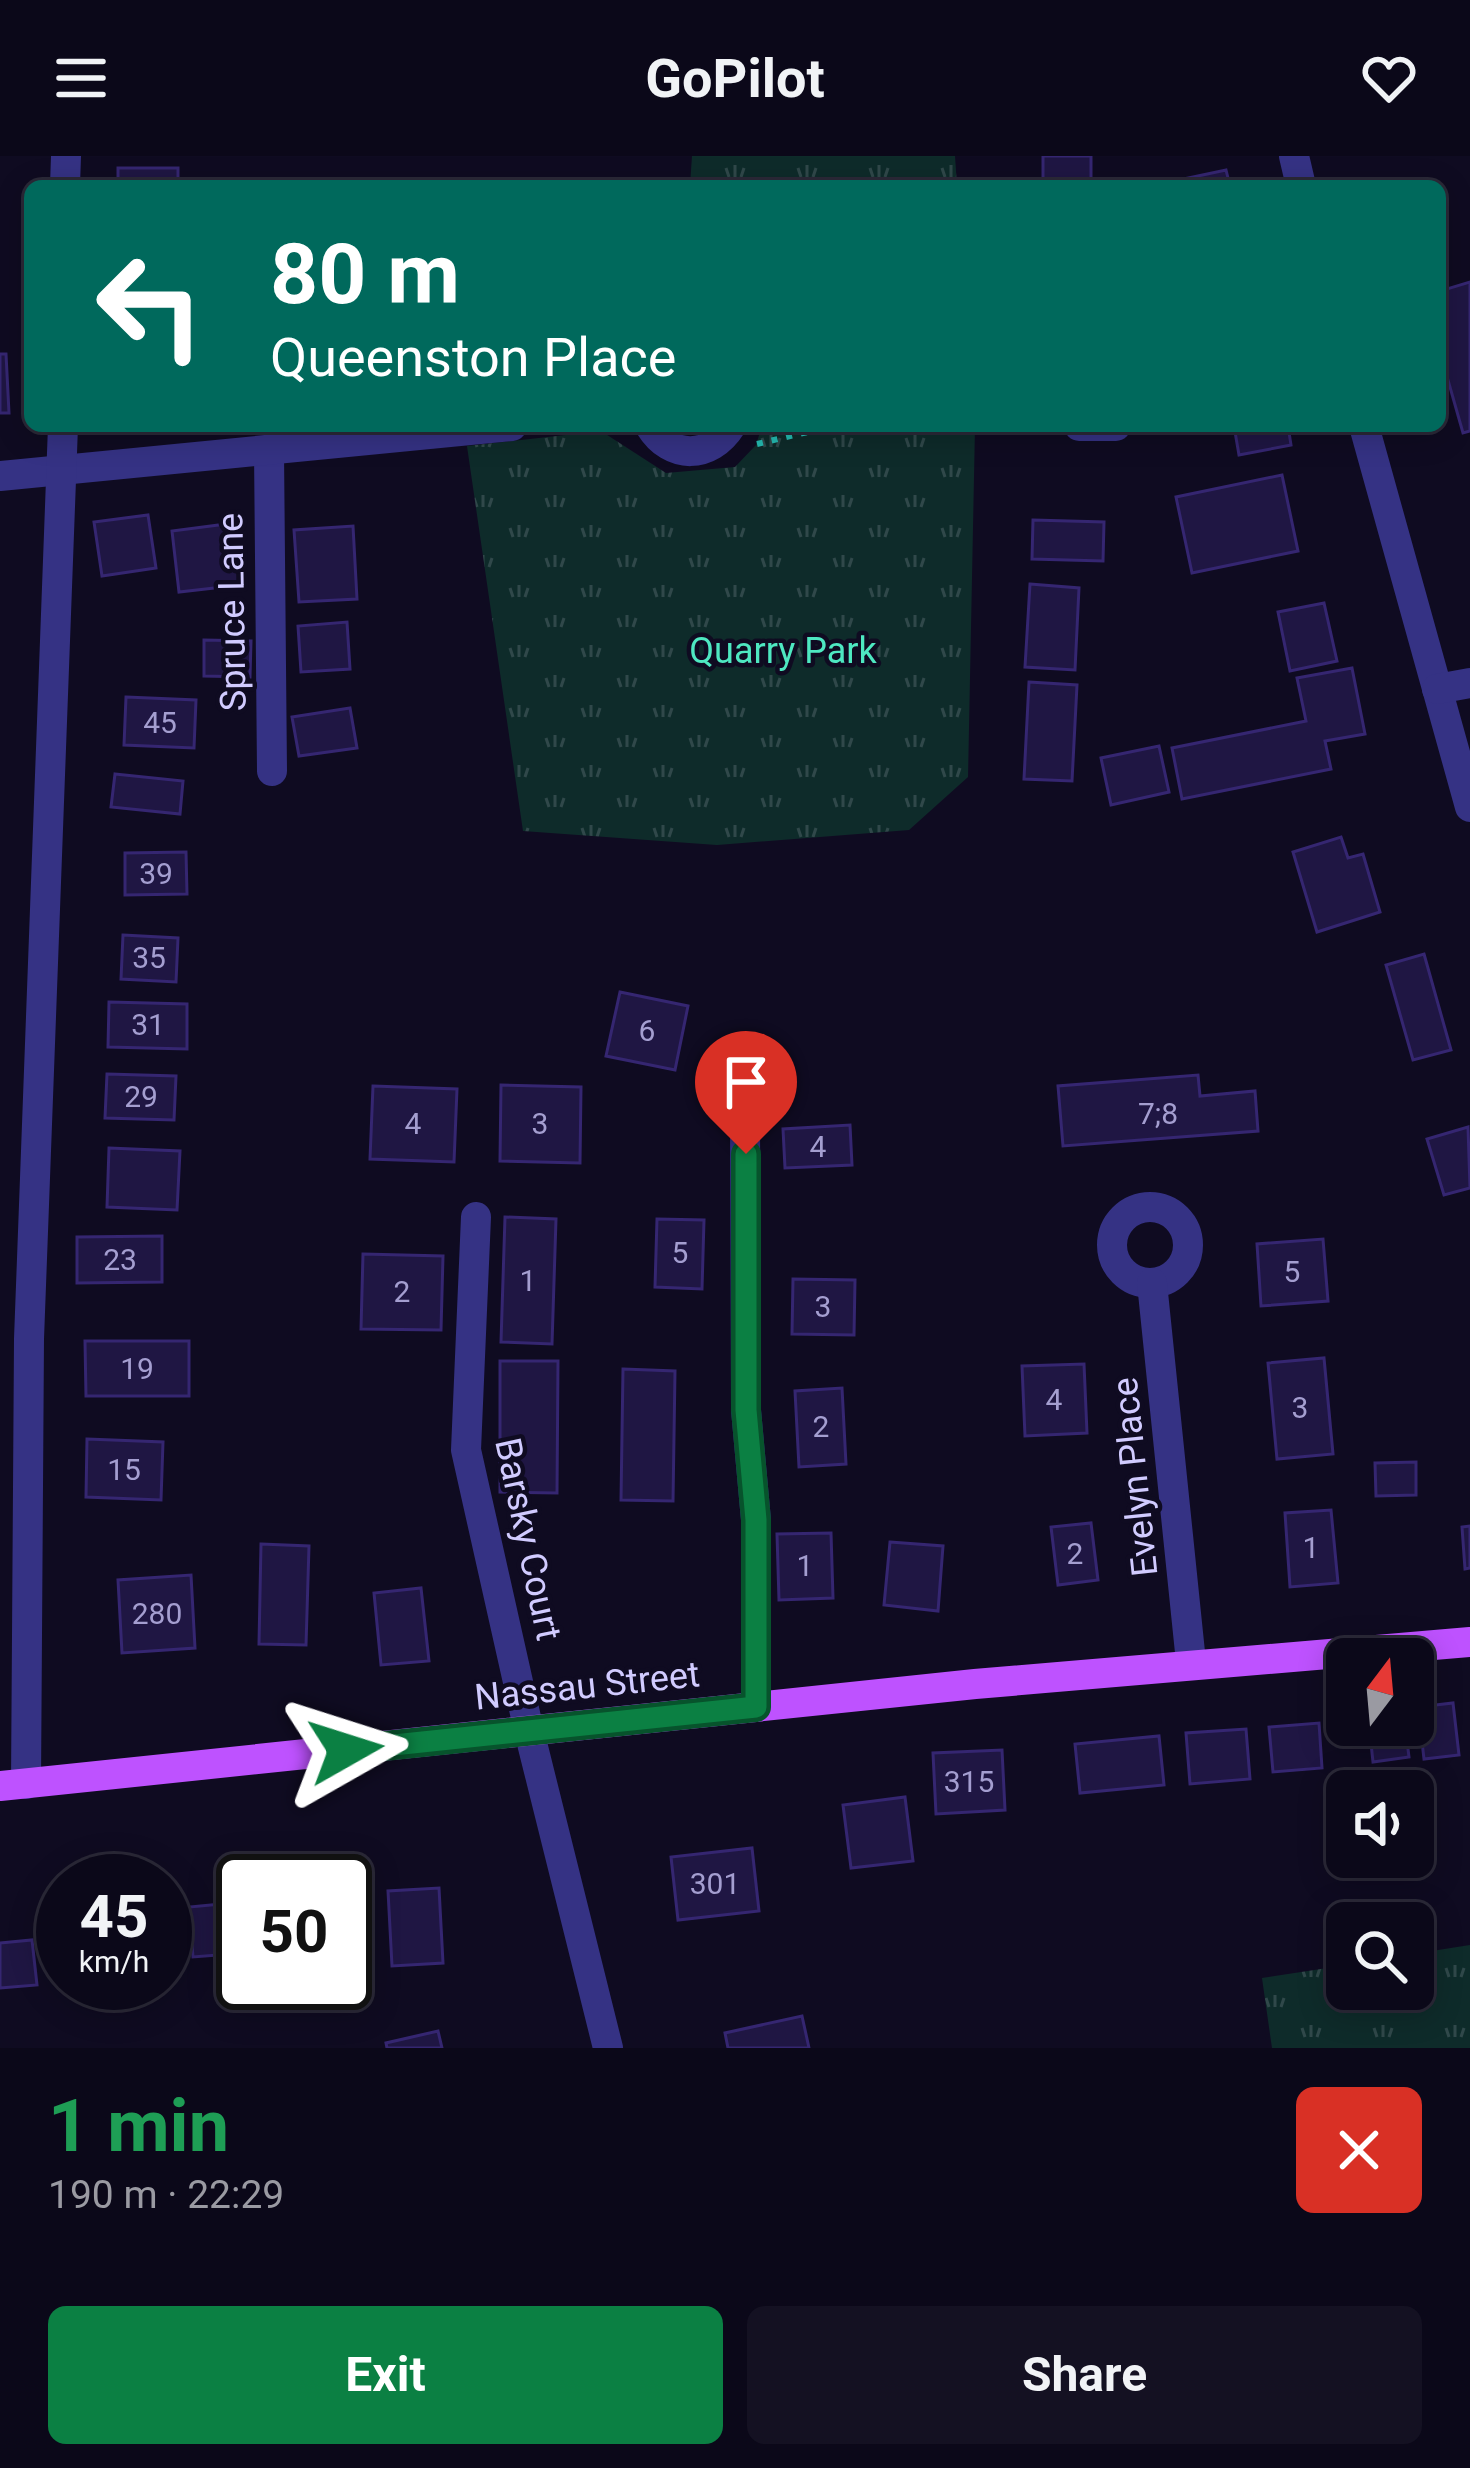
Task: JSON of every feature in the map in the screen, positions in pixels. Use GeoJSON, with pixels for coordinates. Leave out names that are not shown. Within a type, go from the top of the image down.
{"type":"FeatureCollection","features":[{"type":"Feature","properties":{"kind":"main road","name":"Nassau Street"},"geometry":{"type":"LineString","coordinates":[[13,1785],[1191,1662],[1470,1642]]}},
{"type":"Feature","properties":{"kind":"street"},"geometry":{"type":"LineString","coordinates":[[13,1785],[63,432]]}},
{"type":"Feature","properties":{"kind":"street"},"geometry":{"type":"LineString","coordinates":[[0,476],[456,432]]}},
{"type":"Feature","properties":{"kind":"street"},"geometry":{"type":"LineString","coordinates":[[655,432],[668,446],[695,452],[720,441],[727,432]]}},
{"type":"Feature","properties":{"kind":"street"},"geometry":{"type":"LineString","coordinates":[[1366,432],[1470,807]]}},
{"type":"Feature","properties":{"kind":"street","name":"Spruce Lane"},"geometry":{"type":"LineString","coordinates":[[269,452],[272,771]]}},
{"type":"Feature","properties":{"kind":"street"},"geometry":{"type":"LineString","coordinates":[[1437,688],[1470,683]]}},
{"type":"Feature","properties":{"kind":"street"},"geometry":{"type":"LineString","coordinates":[[745,1111],[746,1410],[756,1520],[756,1707]]}},
{"type":"Feature","properties":{"kind":"street","name":"Barsky Court"},"geometry":{"type":"LineString","coordinates":[[476,1217],[466,1450],[529,1731],[608,2048]]}},
{"type":"Feature","properties":{"kind":"street","name":"Evelyn Place"},"geometry":{"type":"LineString","coordinates":[[1152,1282],[1191,1662]]}},
{"type":"Feature","properties":{"kind":"green space"},"geometry":{"type":"Polygon","coordinates":[[[692,156],[955,156],[957,180],[690,180],[692,156]]]}},
{"type":"Feature","properties":{"kind":"green space","name":"Quarry Park"},"geometry":{"type":"Polygon","coordinates":[[[603,432],[666,473],[735,467],[756,445],[760,432],[975,432],[968,777],[909,830],[717,845],[523,831],[467,446],[603,432]]]}},
{"type":"Feature","properties":{"kind":"green space"},"geometry":{"type":"Polygon","coordinates":[[[1470,1945],[1470,2048],[1272,2048],[1262,1978],[1326,1968],[1326,2010],[1434,2010],[1434,1951],[1470,1945]]]}},
{"type":"Feature","properties":{"kind":"building"},"geometry":{"type":"Polygon","coordinates":[[[1043,156],[1091,156],[1091,180],[1043,180],[1043,156]]]}},
{"type":"Feature","properties":{"kind":"building"},"geometry":{"type":"Polygon","coordinates":[[[118,168],[178,168],[178,180],[118,180],[118,168]]]}},
{"type":"Feature","properties":{"kind":"building"},"geometry":{"type":"Polygon","coordinates":[[[1226,170],[1228,180],[1179,180],[1226,170]]]}},
{"type":"Feature","properties":{"kind":"building"},"geometry":{"type":"Polygon","coordinates":[[[1470,282],[1470,431],[1463,433],[1446,373],[1446,289],[1470,282]]]}},
{"type":"Feature","properties":{"kind":"building"},"geometry":{"type":"Polygon","coordinates":[[[0,354],[6,354],[9,413],[0,413],[0,354]]]}},
{"type":"Feature","properties":{"kind":"building"},"geometry":{"type":"Polygon","coordinates":[[[1235,432],[1289,432],[1291,445],[1239,455],[1235,432]]]}},
{"type":"Feature","properties":{"kind":"building"},"geometry":{"type":"Polygon","coordinates":[[[1282,475],[1298,551],[1192,573],[1176,497],[1282,475]]]}},
{"type":"Feature","properties":{"kind":"building"},"geometry":{"type":"Polygon","coordinates":[[[148,515],[156,568],[102,576],[94,522],[148,515]]]}},
{"type":"Feature","properties":{"kind":"building"},"geometry":{"type":"Polygon","coordinates":[[[1033,520],[1104,522],[1103,561],[1032,559],[1033,520]]]}},
{"type":"Feature","properties":{"kind":"building"},"geometry":{"type":"Polygon","coordinates":[[[234,523],[241,585],[179,592],[172,531],[234,523]]]}},
{"type":"Feature","properties":{"kind":"building"},"geometry":{"type":"Polygon","coordinates":[[[353,526],[357,599],[299,602],[294,530],[353,526]]]}},
{"type":"Feature","properties":{"kind":"building"},"geometry":{"type":"Polygon","coordinates":[[[1030,584],[1079,588],[1075,670],[1025,667],[1030,584]]]}},
{"type":"Feature","properties":{"kind":"building"},"geometry":{"type":"Polygon","coordinates":[[[1324,603],[1337,661],[1290,671],[1278,612],[1324,603]]]}},
{"type":"Feature","properties":{"kind":"building"},"geometry":{"type":"Polygon","coordinates":[[[347,622],[350,669],[301,672],[298,626],[347,622]]]}},
{"type":"Feature","properties":{"kind":"building"},"geometry":{"type":"Polygon","coordinates":[[[204,640],[251,641],[250,677],[204,676],[204,640]]]}},
{"type":"Feature","properties":{"kind":"building"},"geometry":{"type":"Polygon","coordinates":[[[1352,668],[1365,734],[1325,741],[1331,769],[1182,799],[1172,748],[1306,721],[1297,678],[1352,668]]]}},
{"type":"Feature","properties":{"kind":"building"},"geometry":{"type":"Polygon","coordinates":[[[1029,682],[1077,685],[1072,781],[1024,779],[1029,682]]]}},
{"type":"Feature","properties":{"kind":"building"},"geometry":{"type":"Polygon","coordinates":[[[126,697],[196,700],[194,748],[124,745],[126,697]]]}},
{"type":"Feature","properties":{"kind":"building"},"geometry":{"type":"Polygon","coordinates":[[[350,708],[357,748],[299,756],[292,717],[350,708]]]}},
{"type":"Feature","properties":{"kind":"building"},"geometry":{"type":"Polygon","coordinates":[[[1159,746],[1169,792],[1111,805],[1101,758],[1159,746]]]}},
{"type":"Feature","properties":{"kind":"building"},"geometry":{"type":"Polygon","coordinates":[[[115,774],[183,781],[180,814],[111,807],[115,774]]]}},
{"type":"Feature","properties":{"kind":"building"},"geometry":{"type":"Polygon","coordinates":[[[1341,837],[1348,858],[1363,854],[1380,912],[1317,932],[1293,852],[1341,837]]]}},
{"type":"Feature","properties":{"kind":"building"},"geometry":{"type":"Polygon","coordinates":[[[186,852],[187,894],[125,895],[125,853],[186,852]]]}},
{"type":"Feature","properties":{"kind":"building"},"geometry":{"type":"Polygon","coordinates":[[[123,935],[178,938],[176,982],[121,979],[123,935]]]}},
{"type":"Feature","properties":{"kind":"building"},"geometry":{"type":"Polygon","coordinates":[[[1424,954],[1451,1050],[1413,1060],[1386,965],[1424,954]]]}},
{"type":"Feature","properties":{"kind":"building"},"geometry":{"type":"Polygon","coordinates":[[[620,992],[688,1006],[675,1070],[606,1056],[620,992]]]}},
{"type":"Feature","properties":{"kind":"building"},"geometry":{"type":"Polygon","coordinates":[[[109,1002],[187,1004],[187,1049],[108,1047],[109,1002]]]}},
{"type":"Feature","properties":{"kind":"building"},"geometry":{"type":"Polygon","coordinates":[[[107,1074],[176,1076],[174,1120],[105,1118],[107,1074]]]}},
{"type":"Feature","properties":{"kind":"building"},"geometry":{"type":"Polygon","coordinates":[[[1198,1075],[1200,1096],[1255,1091],[1258,1131],[1063,1146],[1058,1086],[1198,1075]]]}},
{"type":"Feature","properties":{"kind":"building"},"geometry":{"type":"Polygon","coordinates":[[[501,1085],[581,1087],[580,1163],[500,1161],[501,1085]]]}},
{"type":"Feature","properties":{"kind":"building"},"geometry":{"type":"Polygon","coordinates":[[[373,1086],[457,1089],[454,1162],[370,1159],[373,1086]]]}},
{"type":"Feature","properties":{"kind":"building"},"geometry":{"type":"Polygon","coordinates":[[[850,1125],[852,1165],[785,1168],[783,1129],[850,1125]]]}},
{"type":"Feature","properties":{"kind":"building"},"geometry":{"type":"Polygon","coordinates":[[[1468,1127],[1470,1188],[1444,1195],[1427,1139],[1468,1127]]]}},
{"type":"Feature","properties":{"kind":"building"},"geometry":{"type":"Polygon","coordinates":[[[109,1148],[180,1151],[177,1210],[107,1207],[109,1148]]]}},
{"type":"Feature","properties":{"kind":"building"},"geometry":{"type":"Polygon","coordinates":[[[505,1217],[556,1219],[552,1344],[501,1342],[505,1217]]]}},
{"type":"Feature","properties":{"kind":"building"},"geometry":{"type":"Polygon","coordinates":[[[657,1219],[704,1220],[702,1289],[655,1287],[657,1219]]]}},
{"type":"Feature","properties":{"kind":"building"},"geometry":{"type":"Polygon","coordinates":[[[162,1236],[162,1282],[77,1283],[77,1237],[162,1236]]]}},
{"type":"Feature","properties":{"kind":"building"},"geometry":{"type":"Polygon","coordinates":[[[1323,1239],[1328,1301],[1261,1306],[1257,1244],[1323,1239]]]}},
{"type":"Feature","properties":{"kind":"building"},"geometry":{"type":"Polygon","coordinates":[[[363,1254],[443,1256],[441,1330],[361,1329],[363,1254]]]}},
{"type":"Feature","properties":{"kind":"building"},"geometry":{"type":"Polygon","coordinates":[[[793,1279],[855,1280],[854,1335],[792,1334],[793,1279]]]}},
{"type":"Feature","properties":{"kind":"building"},"geometry":{"type":"Polygon","coordinates":[[[85,1341],[189,1341],[189,1396],[86,1396],[85,1341]]]}},
{"type":"Feature","properties":{"kind":"building"},"geometry":{"type":"Polygon","coordinates":[[[1324,1358],[1333,1454],[1277,1459],[1268,1363],[1324,1358]]]}},
{"type":"Feature","properties":{"kind":"building"},"geometry":{"type":"Polygon","coordinates":[[[500,1361],[558,1361],[557,1493],[500,1492],[500,1361]]]}},
{"type":"Feature","properties":{"kind":"building"},"geometry":{"type":"Polygon","coordinates":[[[1084,1364],[1087,1433],[1025,1436],[1022,1366],[1084,1364]]]}},
{"type":"Feature","properties":{"kind":"building"},"geometry":{"type":"Polygon","coordinates":[[[623,1369],[675,1371],[673,1501],[621,1500],[623,1369]]]}},
{"type":"Feature","properties":{"kind":"building"},"geometry":{"type":"Polygon","coordinates":[[[842,1388],[846,1464],[799,1467],[795,1391],[842,1388]]]}},
{"type":"Feature","properties":{"kind":"building"},"geometry":{"type":"Polygon","coordinates":[[[87,1439],[163,1442],[161,1500],[86,1497],[87,1439]]]}},
{"type":"Feature","properties":{"kind":"building"},"geometry":{"type":"Polygon","coordinates":[[[1416,1462],[1416,1495],[1376,1496],[1375,1463],[1416,1462]]]}},
{"type":"Feature","properties":{"kind":"building"},"geometry":{"type":"Polygon","coordinates":[[[1331,1510],[1338,1583],[1290,1587],[1285,1513],[1331,1510]]]}},
{"type":"Feature","properties":{"kind":"building"},"geometry":{"type":"Polygon","coordinates":[[[1091,1523],[1098,1580],[1058,1585],[1051,1527],[1091,1523]]]}},
{"type":"Feature","properties":{"kind":"building"},"geometry":{"type":"Polygon","coordinates":[[[1470,1526],[1470,1568],[1465,1569],[1462,1527],[1470,1526]]]}},
{"type":"Feature","properties":{"kind":"building"},"geometry":{"type":"Polygon","coordinates":[[[831,1533],[833,1598],[779,1600],[777,1534],[831,1533]]]}},
{"type":"Feature","properties":{"kind":"building"},"geometry":{"type":"Polygon","coordinates":[[[890,1542],[943,1546],[938,1611],[884,1605],[890,1542]]]}},
{"type":"Feature","properties":{"kind":"building"},"geometry":{"type":"Polygon","coordinates":[[[261,1544],[309,1546],[306,1645],[259,1644],[261,1544]]]}},
{"type":"Feature","properties":{"kind":"building"},"geometry":{"type":"Polygon","coordinates":[[[191,1575],[195,1648],[122,1653],[118,1580],[191,1575]]]}},
{"type":"Feature","properties":{"kind":"building"},"geometry":{"type":"Polygon","coordinates":[[[421,1588],[429,1661],[381,1665],[374,1593],[421,1588]]]}},
{"type":"Feature","properties":{"kind":"building"},"geometry":{"type":"Polygon","coordinates":[[[1453,1703],[1459,1755],[1424,1759],[1422,1746],[1434,1746],[1434,1705],[1453,1703]]]}},
{"type":"Feature","properties":{"kind":"building"},"geometry":{"type":"Polygon","coordinates":[[[1319,1723],[1322,1768],[1273,1772],[1269,1727],[1319,1723]]]}},
{"type":"Feature","properties":{"kind":"building"},"geometry":{"type":"Polygon","coordinates":[[[1246,1729],[1250,1779],[1190,1784],[1186,1733],[1246,1729]]]}},
{"type":"Feature","properties":{"kind":"building"},"geometry":{"type":"Polygon","coordinates":[[[1159,1736],[1164,1785],[1080,1793],[1075,1744],[1159,1736]]]}},
{"type":"Feature","properties":{"kind":"building"},"geometry":{"type":"Polygon","coordinates":[[[1371,1746],[1408,1746],[1409,1757],[1373,1762],[1371,1746]]]}},
{"type":"Feature","properties":{"kind":"building"},"geometry":{"type":"Polygon","coordinates":[[[1002,1750],[1005,1810],[936,1814],[933,1753],[1002,1750]]]}},
{"type":"Feature","properties":{"kind":"building"},"geometry":{"type":"Polygon","coordinates":[[[905,1797],[913,1861],[851,1868],[843,1805],[905,1797]]]}},
{"type":"Feature","properties":{"kind":"building"},"geometry":{"type":"Polygon","coordinates":[[[752,1848],[759,1911],[678,1920],[671,1857],[752,1848]]]}},
{"type":"Feature","properties":{"kind":"building"},"geometry":{"type":"Polygon","coordinates":[[[439,1888],[443,1963],[392,1966],[388,1891],[439,1888]]]}},
{"type":"Feature","properties":{"kind":"building"},"geometry":{"type":"Polygon","coordinates":[[[216,1904],[216,1955],[193,1957],[192,1907],[216,1904]]]}},
{"type":"Feature","properties":{"kind":"building"},"geometry":{"type":"Polygon","coordinates":[[[32,1940],[36,1985],[0,1988],[0,1943],[32,1940]]]}},
{"type":"Feature","properties":{"kind":"building"},"geometry":{"type":"Polygon","coordinates":[[[802,2016],[809,2048],[728,2048],[725,2033],[802,2016]]]}},
{"type":"Feature","properties":{"kind":"building"},"geometry":{"type":"Polygon","coordinates":[[[438,2031],[442,2048],[387,2048],[386,2043],[438,2031]]]}},
{"type":"Feature","properties":{"kind":"route"},"geometry":{"type":"LineString","coordinates":[[346,1750],[756,1707],[756,1520],[746,1410],[746,1154]]}}]}
